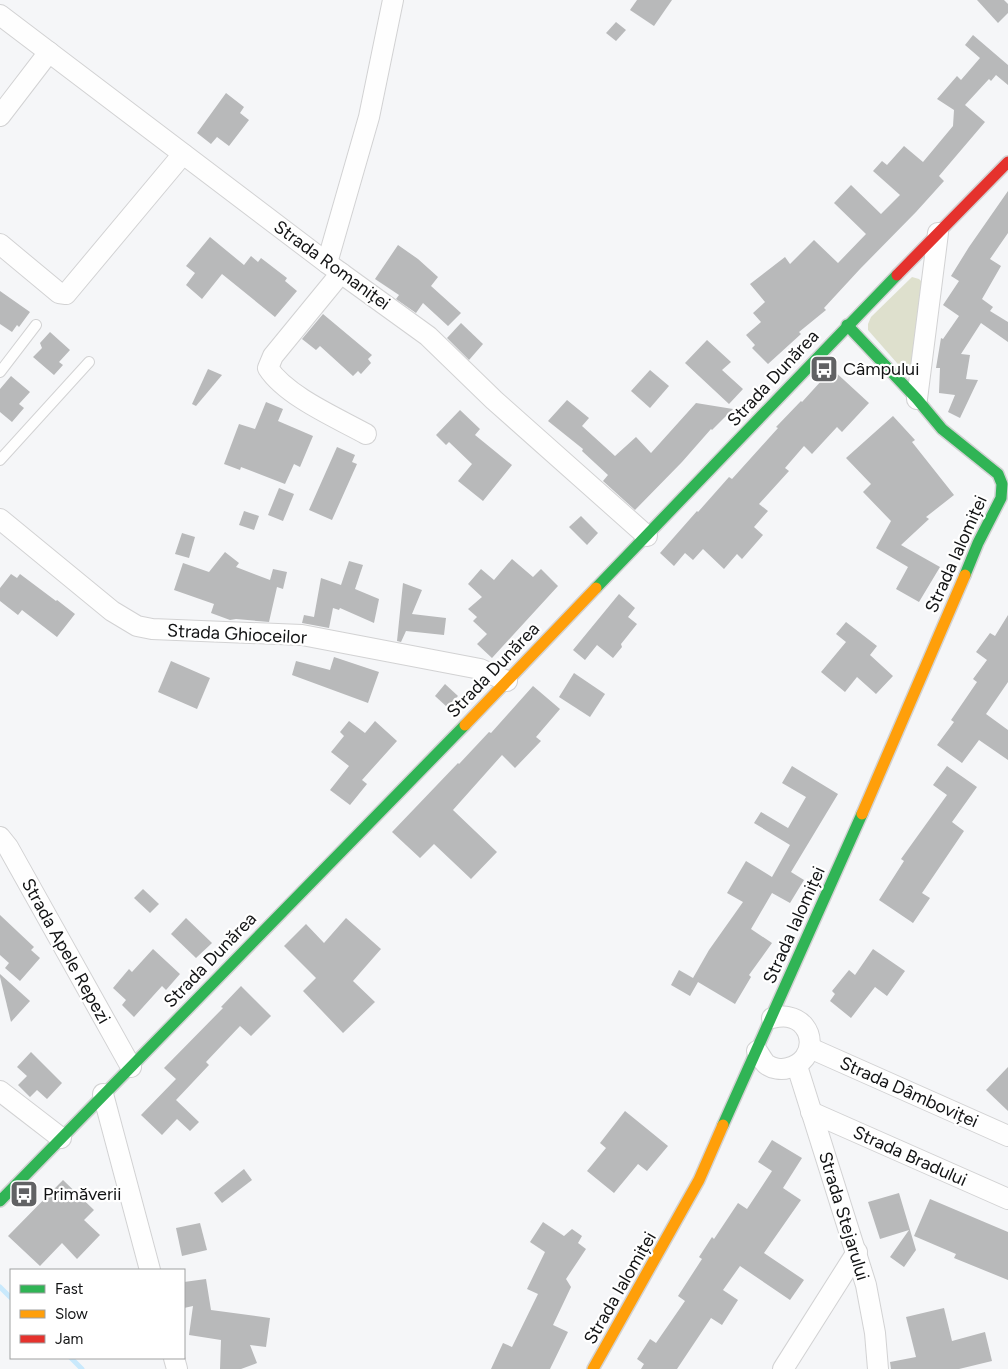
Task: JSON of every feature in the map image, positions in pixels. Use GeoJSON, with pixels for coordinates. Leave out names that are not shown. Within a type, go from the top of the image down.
{"type":"FeatureCollection","features":[{"type":"Feature","properties":{"kind":"street"},"geometry":{"type":"LineString","coordinates":[[366,434],[302,399],[273,376],[268,368],[273,356],[334,268],[369,116],[393,0]]}},
{"type":"Feature","properties":{"kind":"street","name":"Strada Romaniței"},"geometry":{"type":"LineString","coordinates":[[0,15],[334,268],[428,336],[494,400],[647,536]]}},
{"type":"Feature","properties":{"kind":"street"},"geometry":{"type":"LineString","coordinates":[[0,116],[49,52]]}},
{"type":"Feature","properties":{"kind":"street"},"geometry":{"type":"LineString","coordinates":[[0,244],[59,293],[66,294],[183,154]]}},
{"type":"Feature","properties":{"kind":"street","name":"Strada Dunărea"},"geometry":{"type":"LineString","coordinates":[[0,1201],[507,681],[847,325],[1008,162]]}},
{"type":"Feature","properties":{"kind":"street"},"geometry":{"type":"LineString","coordinates":[[917,399],[938,233]]}},
{"type":"Feature","properties":{"kind":"street"},"geometry":{"type":"LineString","coordinates":[[847,325],[942,428],[998,474],[1005,484]]}},
{"type":"Feature","properties":{"kind":"street","name":"Strada Ialomiței"},"geometry":{"type":"LineString","coordinates":[[593,1369],[699,1180],[897,734],[978,542],[1002,498],[1005,484]]}},
{"type":"Feature","properties":{"kind":"street","name":"Strada Ghioceilor"},"geometry":{"type":"LineString","coordinates":[[0,519],[112,611],[137,626],[152,629],[302,635],[480,669],[507,681]]}},
{"type":"Feature","properties":{"kind":"street","name":"Strada Apele Repezi"},"geometry":{"type":"LineString","coordinates":[[0,837],[8,847],[131,1067]]}},
{"type":"Feature","properties":{"kind":"street"},"geometry":{"type":"LineString","coordinates":[[757,1051],[767,1065],[782,1070],[797,1066],[806,1058],[810,1048],[809,1033],[800,1022],[786,1016],[772,1018]]}},
{"type":"Feature","properties":{"kind":"street","name":"Strada Dâmboviței"},"geometry":{"type":"LineString","coordinates":[[810,1048],[1008,1136]]}},
{"type":"Feature","properties":{"kind":"street","name":"Strada Stejarului"},"geometry":{"type":"LineString","coordinates":[[797,1066],[866,1285],[875,1333],[878,1369]]}},
{"type":"Feature","properties":{"kind":"street"},"geometry":{"type":"LineString","coordinates":[[0,1091],[62,1138]]}},
{"type":"Feature","properties":{"kind":"street"},"geometry":{"type":"LineString","coordinates":[[103,1094],[150,1269]]}},
{"type":"Feature","properties":{"kind":"street","name":"Strada Bradului"},"geometry":{"type":"LineString","coordinates":[[811,1112],[1008,1199]]}},
{"type":"Feature","properties":{"kind":"street"},"geometry":{"type":"LineString","coordinates":[[783,1369],[857,1252]]}},
{"type":"Feature","properties":{"kind":"lane"},"geometry":{"type":"LineString","coordinates":[[0,372],[36,325]]}},
{"type":"Feature","properties":{"kind":"lane"},"geometry":{"type":"LineString","coordinates":[[0,460],[89,362]]}},
{"type":"Feature","properties":{"kind":"green space"},"geometry":{"type":"Polygon","coordinates":[[[912,277],[919,279],[923,283],[914,367],[904,371],[868,330],[868,324],[871,317],[912,277]]]}},
{"type":"Feature","properties":{"kind":"building"},"geometry":{"type":"Polygon","coordinates":[[[637,0],[672,0],[654,26],[630,10],[637,0]]]}},
{"type":"Feature","properties":{"kind":"building"},"geometry":{"type":"Polygon","coordinates":[[[977,0],[1004,0],[1008,4],[1008,13],[998,23],[977,0]]]}},
{"type":"Feature","properties":{"kind":"building"},"geometry":{"type":"Polygon","coordinates":[[[616,22],[626,30],[616,41],[606,33],[616,22]]]}},
{"type":"Feature","properties":{"kind":"building"},"geometry":{"type":"Polygon","coordinates":[[[973,35],[1008,65],[1008,85],[996,75],[991,81],[989,79],[965,105],[985,122],[939,176],[944,181],[824,308],[826,310],[799,332],[801,334],[768,364],[752,348],[755,345],[746,335],[761,322],[753,313],[765,302],[750,284],[785,257],[790,264],[814,240],[838,263],[866,234],[834,203],[851,185],[881,214],[900,195],[873,171],[882,161],[887,165],[904,146],[923,162],[953,126],[954,110],[937,99],[957,76],[961,80],[980,58],[965,45],[973,35]]]}},
{"type":"Feature","properties":{"kind":"building"},"geometry":{"type":"Polygon","coordinates":[[[226,93],[244,107],[240,113],[249,120],[229,146],[217,137],[211,144],[197,133],[226,93]]]}},
{"type":"Feature","properties":{"kind":"building"},"geometry":{"type":"Polygon","coordinates":[[[1008,191],[1008,233],[990,259],[1001,266],[982,299],[993,307],[990,311],[1008,322],[1008,342],[981,323],[961,354],[970,355],[966,379],[978,380],[960,418],[948,412],[955,395],[939,393],[940,368],[936,368],[941,338],[943,339],[959,316],[943,305],[959,281],[951,276],[1008,191]]]}},
{"type":"Feature","properties":{"kind":"building"},"geometry":{"type":"Polygon","coordinates":[[[210,237],[244,265],[251,256],[258,262],[261,258],[287,278],[285,281],[297,291],[275,317],[222,274],[202,299],[186,285],[195,273],[186,266],[210,237]]]}},
{"type":"Feature","properties":{"kind":"building"},"geometry":{"type":"Polygon","coordinates":[[[398,245],[418,259],[438,277],[431,286],[461,313],[448,326],[423,303],[416,313],[396,299],[399,295],[375,279],[398,245]]]}},
{"type":"Feature","properties":{"kind":"building"},"geometry":{"type":"Polygon","coordinates":[[[0,291],[30,312],[19,327],[17,325],[12,332],[0,324],[0,291]]]}},
{"type":"Feature","properties":{"kind":"building"},"geometry":{"type":"Polygon","coordinates":[[[323,314],[372,355],[368,359],[371,363],[361,374],[358,371],[353,376],[320,346],[316,350],[302,339],[323,314]]]}},
{"type":"Feature","properties":{"kind":"building"},"geometry":{"type":"Polygon","coordinates":[[[461,323],[483,344],[469,360],[447,338],[461,323]]]}},
{"type":"Feature","properties":{"kind":"building"},"geometry":{"type":"Polygon","coordinates":[[[50,332],[70,350],[59,362],[63,365],[54,375],[33,357],[42,348],[40,343],[50,332]]]}},
{"type":"Feature","properties":{"kind":"building"},"geometry":{"type":"Polygon","coordinates":[[[707,340],[731,362],[722,370],[743,389],[729,404],[685,363],[707,340]]]}},
{"type":"Feature","properties":{"kind":"building"},"geometry":{"type":"Polygon","coordinates":[[[208,369],[222,375],[196,406],[192,404],[208,369]]]}},
{"type":"Feature","properties":{"kind":"building"},"geometry":{"type":"Polygon","coordinates":[[[832,369],[869,403],[842,432],[837,427],[812,454],[804,446],[785,468],[789,471],[759,504],[768,511],[754,527],[763,535],[742,559],[737,554],[724,569],[703,549],[693,560],[685,553],[674,566],[660,553],[729,477],[732,479],[778,428],[776,427],[832,369]]]}},
{"type":"Feature","properties":{"kind":"building"},"geometry":{"type":"Polygon","coordinates":[[[650,370],[669,386],[650,408],[631,391],[650,370]]]}},
{"type":"Feature","properties":{"kind":"building"},"geometry":{"type":"Polygon","coordinates":[[[11,376],[30,392],[19,404],[24,408],[12,422],[0,412],[0,389],[11,376]]]}},
{"type":"Feature","properties":{"kind":"building"},"geometry":{"type":"Polygon","coordinates":[[[567,400],[589,418],[582,426],[615,456],[636,437],[651,453],[696,403],[733,409],[711,429],[635,510],[603,481],[608,475],[582,451],[583,449],[548,421],[567,400]]]}},
{"type":"Feature","properties":{"kind":"building"},"geometry":{"type":"Polygon","coordinates":[[[266,402],[283,409],[278,421],[313,436],[300,467],[294,464],[285,484],[241,467],[240,470],[224,464],[239,424],[255,429],[266,402]]]}},
{"type":"Feature","properties":{"kind":"building"},"geometry":{"type":"Polygon","coordinates":[[[460,410],[480,429],[475,435],[512,465],[483,501],[458,481],[472,464],[449,442],[446,445],[436,435],[460,410]]]}},
{"type":"Feature","properties":{"kind":"building"},"geometry":{"type":"Polygon","coordinates":[[[893,416],[915,440],[912,442],[954,495],[926,517],[929,519],[901,545],[940,567],[919,602],[896,589],[908,567],[876,548],[891,521],[863,492],[871,484],[846,458],[893,416]]]}},
{"type":"Feature","properties":{"kind":"building"},"geometry":{"type":"Polygon","coordinates":[[[337,447],[355,455],[352,462],[357,464],[332,520],[309,510],[337,447]]]}},
{"type":"Feature","properties":{"kind":"building"},"geometry":{"type":"Polygon","coordinates":[[[279,488],[294,494],[283,521],[268,515],[279,488]]]}},
{"type":"Feature","properties":{"kind":"building"},"geometry":{"type":"Polygon","coordinates":[[[244,511],[259,516],[254,530],[239,525],[244,511]]]}},
{"type":"Feature","properties":{"kind":"building"},"geometry":{"type":"Polygon","coordinates":[[[581,516],[598,533],[587,545],[569,527],[581,516]]]}},
{"type":"Feature","properties":{"kind":"building"},"geometry":{"type":"Polygon","coordinates":[[[182,533],[195,537],[189,558],[175,554],[182,533]]]}},
{"type":"Feature","properties":{"kind":"building"},"geometry":{"type":"Polygon","coordinates":[[[225,552],[239,563],[236,567],[270,580],[273,569],[287,572],[283,589],[277,587],[269,622],[230,620],[211,613],[214,604],[174,590],[183,563],[209,572],[225,552]]]}},
{"type":"Feature","properties":{"kind":"building"},"geometry":{"type":"Polygon","coordinates":[[[512,559],[533,577],[541,569],[558,586],[492,658],[477,644],[487,634],[473,621],[477,617],[468,609],[482,597],[468,584],[481,569],[494,580],[512,559]]]}},
{"type":"Feature","properties":{"kind":"building"},"geometry":{"type":"Polygon","coordinates":[[[349,561],[363,565],[355,589],[379,599],[374,623],[340,608],[339,610],[333,608],[329,628],[302,623],[304,615],[314,617],[321,578],[341,585],[349,561]]]}},
{"type":"Feature","properties":{"kind":"building"},"geometry":{"type":"Polygon","coordinates":[[[11,574],[17,578],[20,574],[75,614],[57,637],[22,610],[18,615],[0,601],[0,588],[11,574]]]}},
{"type":"Feature","properties":{"kind":"building"},"geometry":{"type":"Polygon","coordinates":[[[403,583],[422,590],[412,614],[446,618],[444,635],[406,631],[401,642],[397,641],[403,583]]]}},
{"type":"Feature","properties":{"kind":"building"},"geometry":{"type":"Polygon","coordinates":[[[619,594],[635,608],[628,617],[637,624],[621,644],[622,647],[613,658],[597,645],[585,660],[573,650],[619,594]]]}},
{"type":"Feature","properties":{"kind":"building"},"geometry":{"type":"Polygon","coordinates":[[[1008,615],[1008,682],[986,714],[1008,730],[1008,760],[979,740],[962,763],[937,745],[954,722],[951,720],[977,682],[973,679],[987,660],[976,652],[990,633],[995,636],[1008,615]]]}},
{"type":"Feature","properties":{"kind":"building"},"geometry":{"type":"Polygon","coordinates":[[[846,622],[877,646],[870,655],[893,676],[876,694],[857,677],[845,692],[821,672],[846,642],[836,634],[846,622]]]}},
{"type":"Feature","properties":{"kind":"building"},"geometry":{"type":"Polygon","coordinates":[[[334,657],[379,672],[368,703],[292,675],[296,661],[330,670],[334,657]]]}},
{"type":"Feature","properties":{"kind":"building"},"geometry":{"type":"Polygon","coordinates":[[[171,661],[210,678],[197,709],[158,692],[171,661]]]}},
{"type":"Feature","properties":{"kind":"building"},"geometry":{"type":"Polygon","coordinates":[[[574,673],[605,694],[590,717],[559,697],[574,673]]]}},
{"type":"Feature","properties":{"kind":"building"},"geometry":{"type":"Polygon","coordinates":[[[445,684],[458,696],[447,707],[435,696],[445,684]]]}},
{"type":"Feature","properties":{"kind":"building"},"geometry":{"type":"Polygon","coordinates":[[[533,686],[560,709],[536,737],[541,741],[515,768],[502,755],[453,810],[497,852],[471,879],[434,844],[420,858],[392,832],[489,732],[491,733],[533,686]]]}},
{"type":"Feature","properties":{"kind":"building"},"geometry":{"type":"Polygon","coordinates":[[[349,721],[365,733],[375,721],[397,741],[362,780],[367,784],[350,805],[330,790],[349,766],[331,752],[344,736],[340,732],[349,721]]]}},
{"type":"Feature","properties":{"kind":"building"},"geometry":{"type":"Polygon","coordinates":[[[792,766],[838,794],[791,872],[804,880],[790,903],[772,893],[751,929],[772,943],[749,975],[751,977],[735,1004],[698,982],[690,996],[671,985],[679,970],[693,978],[709,950],[743,902],[727,893],[746,861],[772,877],[790,845],[754,823],[761,812],[788,828],[806,797],[782,783],[792,766]]]}},
{"type":"Feature","properties":{"kind":"building"},"geometry":{"type":"Polygon","coordinates":[[[947,766],[977,787],[952,822],[964,831],[922,893],[930,898],[913,923],[879,900],[904,861],[901,859],[947,795],[933,785],[947,766]]]}},
{"type":"Feature","properties":{"kind":"building"},"geometry":{"type":"Polygon","coordinates":[[[143,889],[159,904],[150,913],[134,898],[143,889]]]}},
{"type":"Feature","properties":{"kind":"building"},"geometry":{"type":"Polygon","coordinates":[[[0,915],[34,947],[31,950],[40,958],[20,981],[5,968],[9,963],[0,955],[0,915]]]}},
{"type":"Feature","properties":{"kind":"building"},"geometry":{"type":"Polygon","coordinates":[[[186,918],[212,943],[196,958],[171,934],[186,918]]]}},
{"type":"Feature","properties":{"kind":"building"},"geometry":{"type":"Polygon","coordinates":[[[346,918],[381,949],[353,981],[375,1002],[343,1033],[303,991],[316,978],[284,946],[306,924],[324,943],[346,918]]]}},
{"type":"Feature","properties":{"kind":"building"},"geometry":{"type":"Polygon","coordinates":[[[153,949],[180,974],[166,990],[162,986],[134,1017],[122,1005],[126,1000],[113,988],[129,969],[132,972],[153,949]]]}},
{"type":"Feature","properties":{"kind":"building"},"geometry":{"type":"Polygon","coordinates":[[[873,949],[905,971],[887,996],[875,987],[851,1018],[830,1001],[835,994],[832,991],[849,970],[855,975],[873,949]]]}},
{"type":"Feature","properties":{"kind":"building"},"geometry":{"type":"Polygon","coordinates":[[[0,974],[30,1001],[11,1022],[0,977],[0,974]]]}},
{"type":"Feature","properties":{"kind":"building"},"geometry":{"type":"Polygon","coordinates":[[[241,986],[271,1016],[251,1036],[240,1026],[206,1062],[209,1065],[176,1100],[199,1122],[190,1131],[177,1119],[162,1135],[141,1115],[176,1079],[164,1068],[223,1008],[221,1007],[241,986]]]}},
{"type":"Feature","properties":{"kind":"building"},"geometry":{"type":"Polygon","coordinates":[[[31,1052],[62,1083],[47,1099],[37,1090],[30,1097],[18,1085],[27,1076],[17,1067],[31,1052]]]}},
{"type":"Feature","properties":{"kind":"building"},"geometry":{"type":"Polygon","coordinates":[[[1008,1067],[1008,1111],[986,1090],[1008,1067]]]}},
{"type":"Feature","properties":{"kind":"building"},"geometry":{"type":"Polygon","coordinates":[[[625,1111],[668,1146],[647,1171],[638,1164],[614,1193],[587,1171],[606,1148],[600,1143],[625,1111]]]}},
{"type":"Feature","properties":{"kind":"building"},"geometry":{"type":"Polygon","coordinates":[[[772,1140],[802,1158],[783,1188],[801,1200],[764,1253],[804,1280],[790,1300],[740,1266],[723,1290],[738,1300],[722,1325],[711,1318],[677,1369],[641,1369],[644,1364],[637,1359],[650,1339],[656,1343],[685,1301],[678,1296],[702,1259],[699,1257],[712,1237],[714,1239],[738,1203],[747,1209],[772,1171],[758,1162],[772,1140]]]}},
{"type":"Feature","properties":{"kind":"building"},"geometry":{"type":"Polygon","coordinates":[[[244,1169],[252,1180],[222,1203],[214,1193],[244,1169]]]}},
{"type":"Feature","properties":{"kind":"building"},"geometry":{"type":"Polygon","coordinates":[[[63,1180],[94,1210],[84,1220],[100,1235],[77,1259],[62,1243],[40,1266],[8,1236],[63,1180]]]}},
{"type":"Feature","properties":{"kind":"building"},"geometry":{"type":"Polygon","coordinates":[[[899,1193],[916,1250],[904,1267],[890,1257],[909,1230],[880,1239],[868,1202],[899,1193]]]}},
{"type":"Feature","properties":{"kind":"building"},"geometry":{"type":"Polygon","coordinates":[[[930,1199],[1008,1232],[1008,1280],[954,1258],[956,1254],[914,1236],[930,1199]]]}},
{"type":"Feature","properties":{"kind":"building"},"geometry":{"type":"Polygon","coordinates":[[[543,1222],[564,1236],[572,1229],[582,1236],[578,1243],[586,1249],[566,1279],[571,1287],[553,1325],[568,1332],[550,1369],[491,1369],[503,1343],[512,1347],[538,1294],[527,1289],[545,1252],[530,1242],[543,1222]]]}},
{"type":"Feature","properties":{"kind":"building"},"geometry":{"type":"Polygon","coordinates":[[[200,1223],[207,1250],[182,1256],[176,1228],[200,1223]]]}},
{"type":"Feature","properties":{"kind":"building"},"geometry":{"type":"Polygon","coordinates":[[[206,1279],[211,1310],[270,1318],[266,1347],[250,1345],[257,1363],[241,1369],[220,1369],[221,1340],[189,1335],[193,1306],[185,1308],[185,1282],[206,1279]]]}},
{"type":"Feature","properties":{"kind":"building"},"geometry":{"type":"Polygon","coordinates":[[[944,1308],[952,1341],[985,1332],[992,1361],[959,1369],[891,1369],[890,1362],[916,1357],[906,1317],[944,1308]]]}},
{"type":"Feature","properties":{"kind":"waterway"},"geometry":{"type":"LineString","coordinates":[[0,1287],[10,1297]]}},
{"type":"Feature","properties":{"kind":"waterway"},"geometry":{"type":"LineString","coordinates":[[72,1359],[82,1369]]}},
{"type":"Feature","properties":{"kind":"traffic: fast"},"geometry":{"type":"LineString","coordinates":[[596,588],[897,275]]}},
{"type":"Feature","properties":{"kind":"traffic: fast"},"geometry":{"type":"LineString","coordinates":[[847,325],[917,399],[942,429],[998,474],[1002,484],[1001,498],[978,543],[965,575]]}},
{"type":"Feature","properties":{"kind":"traffic: fast"},"geometry":{"type":"LineString","coordinates":[[0,1201],[465,725]]}},
{"type":"Feature","properties":{"kind":"traffic: fast"},"geometry":{"type":"LineString","coordinates":[[723,1125],[862,814]]}},
{"type":"Feature","properties":{"kind":"traffic: slow"},"geometry":{"type":"LineString","coordinates":[[862,814],[965,575]]}},
{"type":"Feature","properties":{"kind":"traffic: slow"},"geometry":{"type":"LineString","coordinates":[[465,725],[596,588]]}},
{"type":"Feature","properties":{"kind":"traffic: slow"},"geometry":{"type":"LineString","coordinates":[[593,1369],[699,1180],[723,1125]]}},
{"type":"Feature","properties":{"kind":"traffic: jam"},"geometry":{"type":"LineString","coordinates":[[897,275],[1008,162]]}},
{"type":"Feature","properties":{"kind":"place","name":"Câmpului"},"geometry":{"type":"Point","coordinates":[824,369]}},
{"type":"Feature","properties":{"kind":"place","name":"Primăverii"},"geometry":{"type":"Point","coordinates":[24,1194]}}]}
